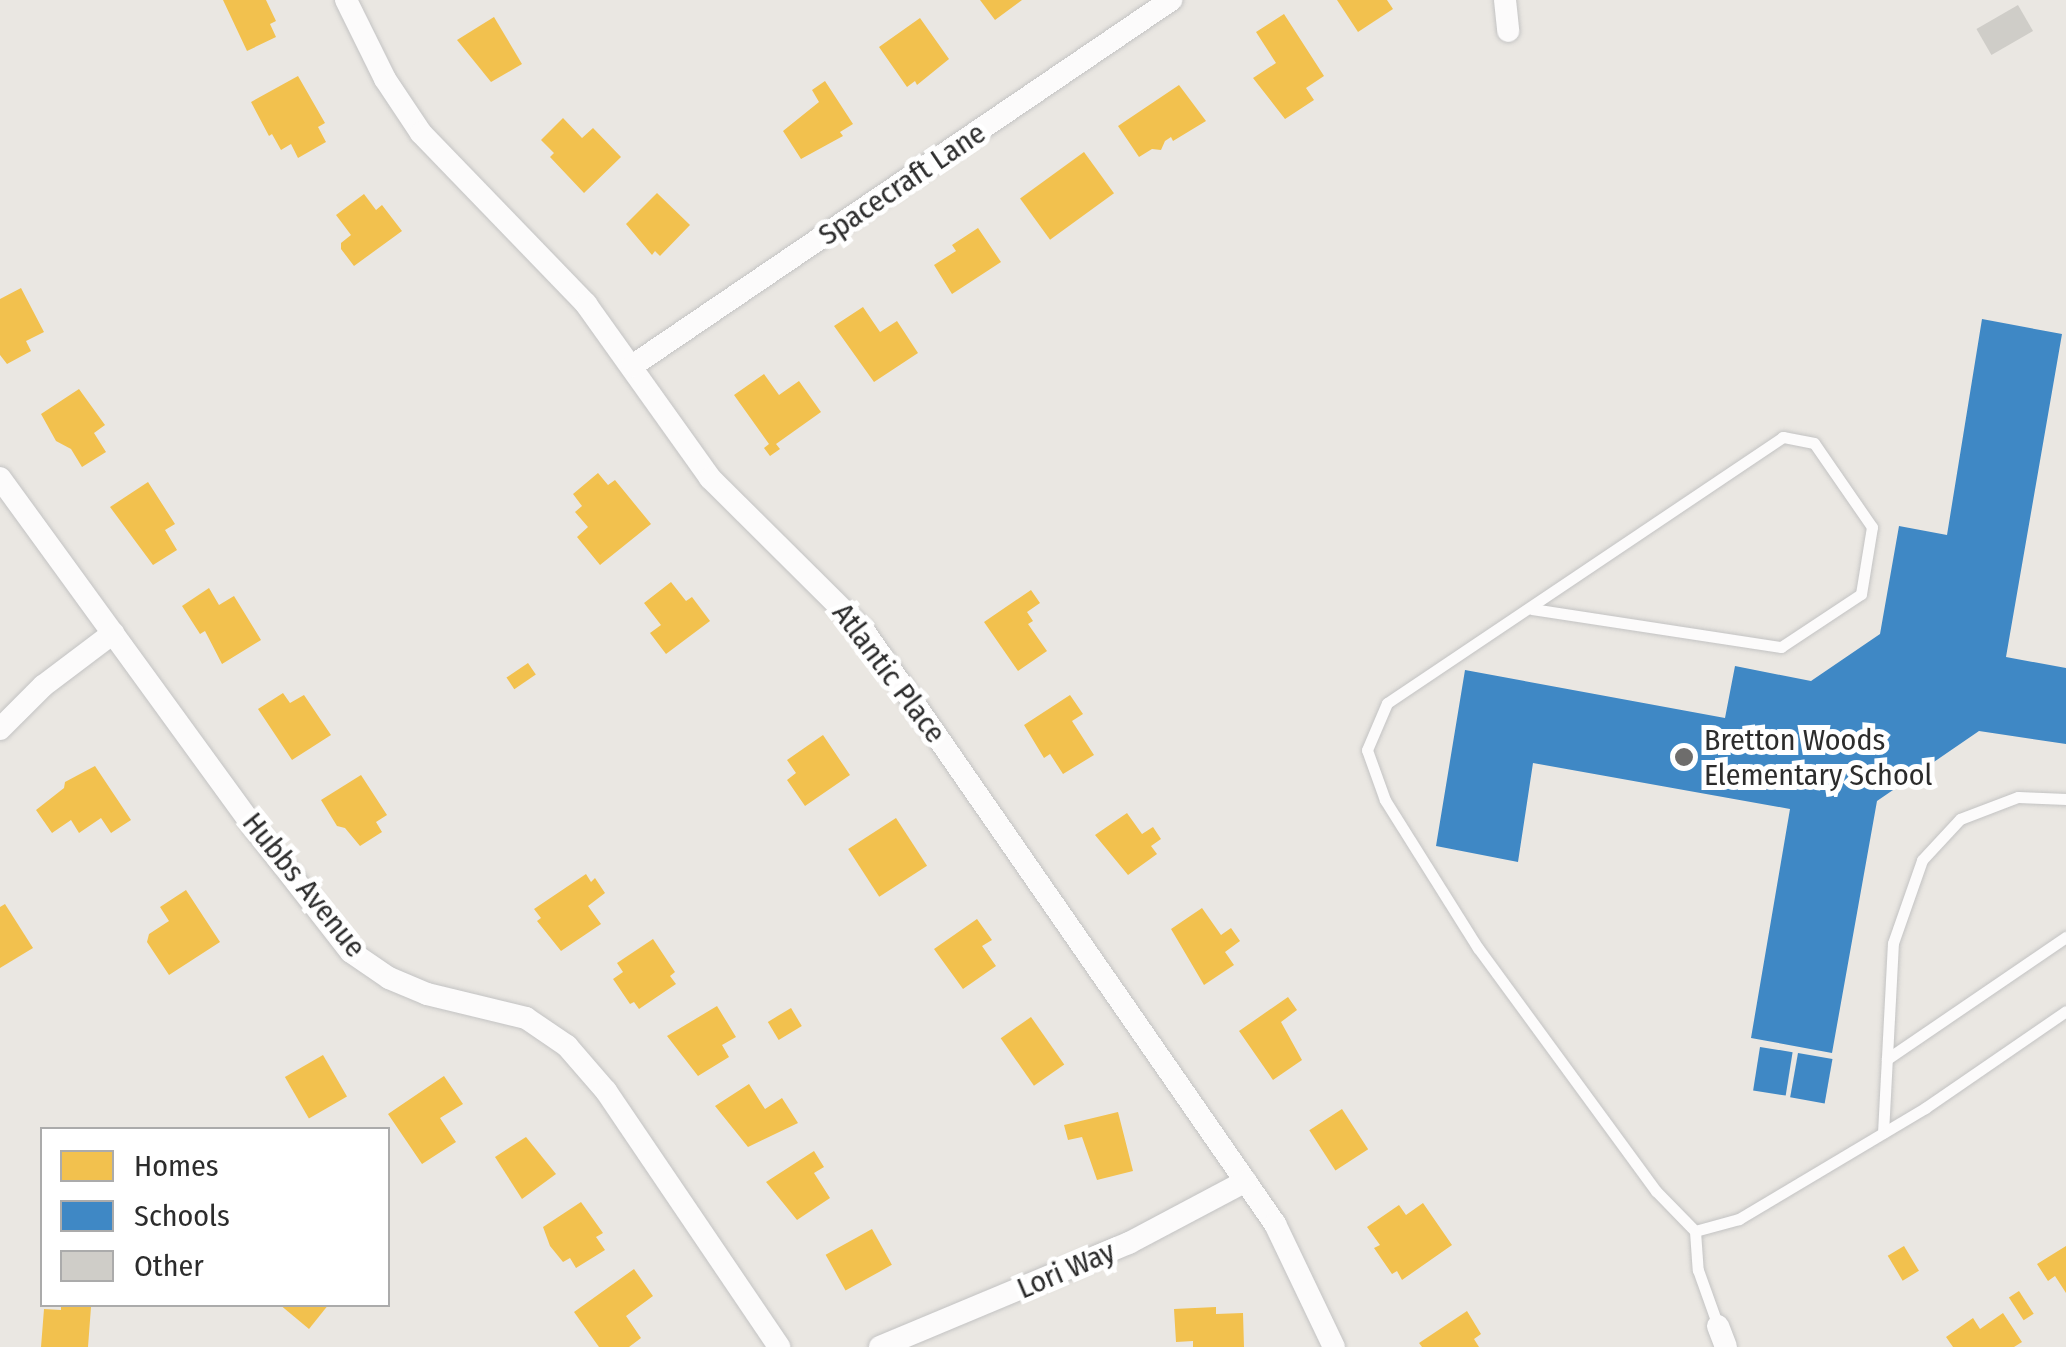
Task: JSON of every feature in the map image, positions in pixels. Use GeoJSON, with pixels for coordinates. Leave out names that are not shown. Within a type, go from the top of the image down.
{"type":"FeatureCollection","features":[{"type":"Feature","properties":{"kind":"street","name":"Atlantic Place"},"geometry":{"type":"LineString","coordinates":[[346,0],[385,79],[421,132],[547,258],[632,366],[710,478],[864,631],[1275,1224],[1334,1347]]}},
{"type":"Feature","properties":{"kind":"street","name":"Spacecraft Lane"},"geometry":{"type":"LineString","coordinates":[[632,366],[1171,0]]}},
{"type":"Feature","properties":{"kind":"street"},"geometry":{"type":"LineString","coordinates":[[1504,0],[1508,30]]}},
{"type":"Feature","properties":{"kind":"street","name":"Hubbs Avenue"},"geometry":{"type":"LineString","coordinates":[[0,478],[351,952],[388,978],[427,994],[526,1018],[567,1046],[606,1091],[779,1347]]}},
{"type":"Feature","properties":{"kind":"street"},"geometry":{"type":"LineString","coordinates":[[0,729],[43,686],[113,633]]}},
{"type":"Feature","properties":{"kind":"street","name":"Lori Way"},"geometry":{"type":"LineString","coordinates":[[880,1347],[1130,1243],[1246,1181]]}},
{"type":"Feature","properties":{"kind":"lane"},"geometry":{"type":"LineString","coordinates":[[1532,609],[1781,647],[1861,594],[1872,526],[1814,442],[1783,436],[1387,704],[1366,750],[1385,800],[1478,948],[1656,1191],[1695,1231],[1698,1270],[1722,1336]]}},
{"type":"Feature","properties":{"kind":"lane"},"geometry":{"type":"LineString","coordinates":[[1883,1133],[1892,942],[1922,860],[1960,819],[2018,797],[2066,799]]}},
{"type":"Feature","properties":{"kind":"lane"},"geometry":{"type":"LineString","coordinates":[[1887,1059],[2066,937]]}},
{"type":"Feature","properties":{"kind":"lane"},"geometry":{"type":"LineString","coordinates":[[1695,1231],[1728,1225],[1883,1133],[2066,1011]]}},
{"type":"Feature","properties":{"kind":"building: Homes"},"geometry":{"type":"Polygon","coordinates":[[[223,0],[266,0],[276,21],[270,24],[276,37],[247,51],[223,0]]]}},
{"type":"Feature","properties":{"kind":"building: Homes"},"geometry":{"type":"Polygon","coordinates":[[[980,0],[1022,0],[995,20],[980,0]]]}},
{"type":"Feature","properties":{"kind":"building: Homes"},"geometry":{"type":"Polygon","coordinates":[[[1337,0],[1387,0],[1393,9],[1358,32],[1337,0]]]}},
{"type":"Feature","properties":{"kind":"building: Homes"},"geometry":{"type":"Polygon","coordinates":[[[1284,14],[1324,76],[1306,88],[1314,100],[1285,119],[1253,78],[1276,63],[1256,32],[1284,14]]]}},
{"type":"Feature","properties":{"kind":"building: Homes"},"geometry":{"type":"Polygon","coordinates":[[[494,17],[522,64],[491,82],[457,40],[494,17]]]}},
{"type":"Feature","properties":{"kind":"building: Homes"},"geometry":{"type":"Polygon","coordinates":[[[920,18],[949,59],[917,85],[915,81],[907,87],[879,47],[920,18]]]}},
{"type":"Feature","properties":{"kind":"building: Homes"},"geometry":{"type":"Polygon","coordinates":[[[298,76],[325,123],[318,127],[326,142],[298,158],[291,144],[281,150],[272,134],[269,136],[251,102],[298,76]]]}},
{"type":"Feature","properties":{"kind":"building: Homes"},"geometry":{"type":"Polygon","coordinates":[[[825,81],[853,124],[840,132],[843,136],[801,159],[783,131],[819,102],[812,90],[825,81]]]}},
{"type":"Feature","properties":{"kind":"building: Homes"},"geometry":{"type":"Polygon","coordinates":[[[1179,85],[1206,121],[1173,141],[1171,137],[1161,150],[1152,149],[1139,157],[1118,126],[1179,85]]]}},
{"type":"Feature","properties":{"kind":"building: Homes"},"geometry":{"type":"Polygon","coordinates":[[[563,118],[582,138],[593,128],[621,157],[584,193],[550,157],[554,153],[541,140],[563,118]]]}},
{"type":"Feature","properties":{"kind":"building: Homes"},"geometry":{"type":"Polygon","coordinates":[[[1084,152],[1114,193],[1050,240],[1020,198],[1084,152]]]}},
{"type":"Feature","properties":{"kind":"building: Homes"},"geometry":{"type":"Polygon","coordinates":[[[657,193],[690,225],[660,256],[655,251],[652,255],[626,224],[657,193]]]}},
{"type":"Feature","properties":{"kind":"building: Homes"},"geometry":{"type":"Polygon","coordinates":[[[364,194],[376,210],[382,205],[402,231],[354,266],[341,249],[341,243],[351,235],[336,215],[364,194]]]}},
{"type":"Feature","properties":{"kind":"building: Homes"},"geometry":{"type":"Polygon","coordinates":[[[978,228],[1001,262],[952,294],[934,265],[956,251],[952,245],[978,228]]]}},
{"type":"Feature","properties":{"kind":"building: Homes"},"geometry":{"type":"Polygon","coordinates":[[[21,288],[44,332],[26,341],[31,351],[7,364],[0,355],[0,299],[21,288]]]}},
{"type":"Feature","properties":{"kind":"building: Homes"},"geometry":{"type":"Polygon","coordinates":[[[863,307],[880,332],[897,321],[918,353],[874,382],[834,326],[863,307]]]}},
{"type":"Feature","properties":{"kind":"building: Homes"},"geometry":{"type":"Polygon","coordinates":[[[764,374],[779,395],[799,381],[821,412],[776,444],[780,449],[770,456],[764,448],[769,444],[734,395],[764,374]]]}},
{"type":"Feature","properties":{"kind":"building: Homes"},"geometry":{"type":"Polygon","coordinates":[[[79,389],[105,425],[94,433],[106,452],[82,467],[71,449],[56,441],[41,414],[79,389]]]}},
{"type":"Feature","properties":{"kind":"building: Homes"},"geometry":{"type":"Polygon","coordinates":[[[598,473],[608,485],[615,480],[651,524],[600,565],[577,537],[588,527],[575,512],[582,506],[573,494],[598,473]]]}},
{"type":"Feature","properties":{"kind":"building: Homes"},"geometry":{"type":"Polygon","coordinates":[[[148,482],[175,524],[165,530],[177,550],[153,565],[110,507],[148,482]]]}},
{"type":"Feature","properties":{"kind":"building: Homes"},"geometry":{"type":"Polygon","coordinates":[[[671,582],[686,601],[692,597],[710,621],[666,654],[650,633],[661,625],[644,603],[671,582]]]}},
{"type":"Feature","properties":{"kind":"building: Homes"},"geometry":{"type":"Polygon","coordinates":[[[209,588],[219,605],[234,596],[261,640],[222,664],[205,631],[200,634],[182,606],[209,588]]]}},
{"type":"Feature","properties":{"kind":"building: Homes"},"geometry":{"type":"Polygon","coordinates":[[[1031,590],[1040,603],[1027,612],[1033,621],[1028,624],[1047,651],[1018,671],[984,622],[1031,590]]]}},
{"type":"Feature","properties":{"kind":"building: Homes"},"geometry":{"type":"Polygon","coordinates":[[[528,663],[536,675],[514,689],[506,678],[528,663]]]}},
{"type":"Feature","properties":{"kind":"building: Homes"},"geometry":{"type":"Polygon","coordinates":[[[283,693],[290,703],[304,695],[331,735],[292,760],[258,709],[283,693]]]}},
{"type":"Feature","properties":{"kind":"building: Homes"},"geometry":{"type":"Polygon","coordinates":[[[1070,695],[1083,714],[1072,721],[1094,755],[1063,774],[1050,754],[1044,758],[1024,725],[1070,695]]]}},
{"type":"Feature","properties":{"kind":"building: Homes"},"geometry":{"type":"Polygon","coordinates":[[[823,735],[850,775],[805,806],[787,780],[796,773],[787,760],[823,735]]]}},
{"type":"Feature","properties":{"kind":"building: Homes"},"geometry":{"type":"Polygon","coordinates":[[[95,766],[131,820],[111,833],[101,818],[79,833],[71,820],[52,833],[36,810],[64,788],[65,782],[95,766]]]}},
{"type":"Feature","properties":{"kind":"building: Homes"},"geometry":{"type":"Polygon","coordinates":[[[361,775],[387,815],[376,822],[382,832],[360,846],[345,828],[337,826],[321,800],[361,775]]]}},
{"type":"Feature","properties":{"kind":"building: Homes"},"geometry":{"type":"Polygon","coordinates":[[[1127,813],[1142,834],[1153,827],[1161,839],[1151,846],[1157,854],[1128,875],[1095,835],[1127,813]]]}},
{"type":"Feature","properties":{"kind":"building: Homes"},"geometry":{"type":"Polygon","coordinates":[[[896,818],[927,866],[879,897],[848,849],[896,818]]]}},
{"type":"Feature","properties":{"kind":"building: Homes"},"geometry":{"type":"Polygon","coordinates":[[[586,874],[591,882],[595,878],[605,893],[588,906],[601,924],[561,951],[537,921],[541,918],[534,909],[586,874]]]}},
{"type":"Feature","properties":{"kind":"building: Homes"},"geometry":{"type":"Polygon","coordinates":[[[186,890],[220,942],[169,975],[147,942],[149,934],[169,921],[160,907],[186,890]]]}},
{"type":"Feature","properties":{"kind":"building: Homes"},"geometry":{"type":"Polygon","coordinates":[[[5,904],[33,948],[0,968],[0,907],[5,904]]]}},
{"type":"Feature","properties":{"kind":"building: Homes"},"geometry":{"type":"Polygon","coordinates":[[[1202,908],[1221,935],[1231,928],[1240,941],[1225,952],[1234,965],[1204,985],[1171,929],[1202,908]]]}},
{"type":"Feature","properties":{"kind":"building: Homes"},"geometry":{"type":"Polygon","coordinates":[[[977,919],[992,940],[982,946],[996,966],[963,989],[934,949],[977,919]]]}},
{"type":"Feature","properties":{"kind":"building: Homes"},"geometry":{"type":"Polygon","coordinates":[[[653,939],[675,972],[670,976],[676,984],[639,1009],[634,1002],[630,1004],[613,979],[623,972],[617,963],[653,939]]]}},
{"type":"Feature","properties":{"kind":"building: Homes"},"geometry":{"type":"Polygon","coordinates":[[[1288,997],[1297,1010],[1281,1022],[1302,1060],[1273,1080],[1239,1031],[1288,997]]]}},
{"type":"Feature","properties":{"kind":"building: Homes"},"geometry":{"type":"Polygon","coordinates":[[[717,1006],[736,1037],[722,1045],[729,1057],[698,1076],[667,1036],[717,1006]]]}},
{"type":"Feature","properties":{"kind":"building: Homes"},"geometry":{"type":"Polygon","coordinates":[[[791,1008],[802,1026],[779,1040],[768,1022],[791,1008]]]}},
{"type":"Feature","properties":{"kind":"building: Homes"},"geometry":{"type":"Polygon","coordinates":[[[1031,1017],[1064,1065],[1034,1086],[1001,1038],[1031,1017]]]}},
{"type":"Feature","properties":{"kind":"building: Homes"},"geometry":{"type":"Polygon","coordinates":[[[323,1055],[347,1097],[309,1119],[285,1077],[323,1055]]]}},
{"type":"Feature","properties":{"kind":"building: Homes"},"geometry":{"type":"Polygon","coordinates":[[[444,1076],[463,1104],[440,1118],[456,1142],[422,1164],[388,1114],[444,1076]]]}},
{"type":"Feature","properties":{"kind":"building: Homes"},"geometry":{"type":"Polygon","coordinates":[[[749,1084],[765,1109],[782,1098],[798,1123],[748,1147],[715,1106],[749,1084]]]}},
{"type":"Feature","properties":{"kind":"building: Homes"},"geometry":{"type":"Polygon","coordinates":[[[1342,1109],[1368,1149],[1335,1170],[1309,1130],[1342,1109]]]}},
{"type":"Feature","properties":{"kind":"building: Homes"},"geometry":{"type":"Polygon","coordinates":[[[1118,1112],[1133,1171],[1097,1180],[1082,1137],[1068,1140],[1064,1125],[1118,1112]]]}},
{"type":"Feature","properties":{"kind":"building: Homes"},"geometry":{"type":"Polygon","coordinates":[[[526,1137],[556,1174],[522,1199],[495,1157],[526,1137]]]}},
{"type":"Feature","properties":{"kind":"building: Homes"},"geometry":{"type":"Polygon","coordinates":[[[814,1151],[824,1167],[814,1173],[830,1198],[797,1220],[766,1182],[814,1151]]]}},
{"type":"Feature","properties":{"kind":"building: Homes"},"geometry":{"type":"Polygon","coordinates":[[[581,1202],[603,1233],[596,1237],[605,1250],[576,1268],[570,1258],[563,1262],[550,1246],[543,1227],[581,1202]]]}},
{"type":"Feature","properties":{"kind":"building: Homes"},"geometry":{"type":"Polygon","coordinates":[[[1423,1203],[1452,1245],[1402,1280],[1397,1271],[1392,1274],[1374,1248],[1380,1245],[1367,1227],[1399,1205],[1406,1215],[1423,1203]]]}},
{"type":"Feature","properties":{"kind":"building: Homes"},"geometry":{"type":"Polygon","coordinates":[[[872,1229],[892,1265],[846,1291],[826,1255],[872,1229]]]}},
{"type":"Feature","properties":{"kind":"building: Homes"},"geometry":{"type":"Polygon","coordinates":[[[1904,1246],[1919,1271],[1903,1281],[1888,1256],[1904,1246]]]}},
{"type":"Feature","properties":{"kind":"building: Homes"},"geometry":{"type":"Polygon","coordinates":[[[2066,1246],[2066,1293],[2055,1276],[2048,1281],[2037,1264],[2066,1246]]]}},
{"type":"Feature","properties":{"kind":"building: Homes"},"geometry":{"type":"Polygon","coordinates":[[[634,1269],[653,1296],[626,1316],[641,1338],[629,1347],[599,1347],[574,1312],[634,1269]]]}},
{"type":"Feature","properties":{"kind":"building: Homes"},"geometry":{"type":"Polygon","coordinates":[[[2019,1291],[2034,1314],[2024,1320],[2009,1298],[2019,1291]]]}},
{"type":"Feature","properties":{"kind":"building: Homes"},"geometry":{"type":"Polygon","coordinates":[[[91,1307],[88,1347],[41,1347],[44,1309],[91,1307]]]}},
{"type":"Feature","properties":{"kind":"building: Homes"},"geometry":{"type":"Polygon","coordinates":[[[283,1307],[327,1307],[309,1329],[283,1307]]]}},
{"type":"Feature","properties":{"kind":"building: Homes"},"geometry":{"type":"Polygon","coordinates":[[[1216,1307],[1216,1314],[1243,1313],[1244,1347],[1193,1347],[1193,1341],[1176,1342],[1174,1309],[1216,1307]]]}},
{"type":"Feature","properties":{"kind":"building: Homes"},"geometry":{"type":"Polygon","coordinates":[[[1467,1311],[1481,1334],[1474,1339],[1479,1347],[1422,1347],[1419,1343],[1467,1311]]]}},
{"type":"Feature","properties":{"kind":"building: Homes"},"geometry":{"type":"Polygon","coordinates":[[[2003,1313],[2022,1342],[2014,1347],[1953,1347],[1946,1337],[1973,1318],[1980,1329],[2003,1313]]]}},
{"type":"Feature","properties":{"kind":"building: Schools"},"geometry":{"type":"Polygon","coordinates":[[[1982,319],[2062,334],[2006,657],[2066,668],[2066,744],[1979,731],[1877,801],[1832,1053],[1751,1038],[1790,809],[1533,763],[1518,862],[1436,846],[1465,670],[1725,718],[1735,666],[1811,681],[1880,634],[1899,526],[1947,535],[1982,319]]]}},
{"type":"Feature","properties":{"kind":"building: Schools"},"geometry":{"type":"Polygon","coordinates":[[[1760,1047],[1793,1052],[1786,1096],[1753,1090],[1760,1047]]]}},
{"type":"Feature","properties":{"kind":"building: Schools"},"geometry":{"type":"Polygon","coordinates":[[[1798,1053],[1832,1059],[1825,1103],[1790,1097],[1798,1053]]]}},
{"type":"Feature","properties":{"kind":"building: Other"},"geometry":{"type":"Polygon","coordinates":[[[2018,5],[2033,31],[1991,55],[1976,29],[2018,5]]]}},
{"type":"Feature","properties":{"kind":"place","name":"Bretton Woods Elementary School"},"geometry":{"type":"Point","coordinates":[1684,757]}}]}
